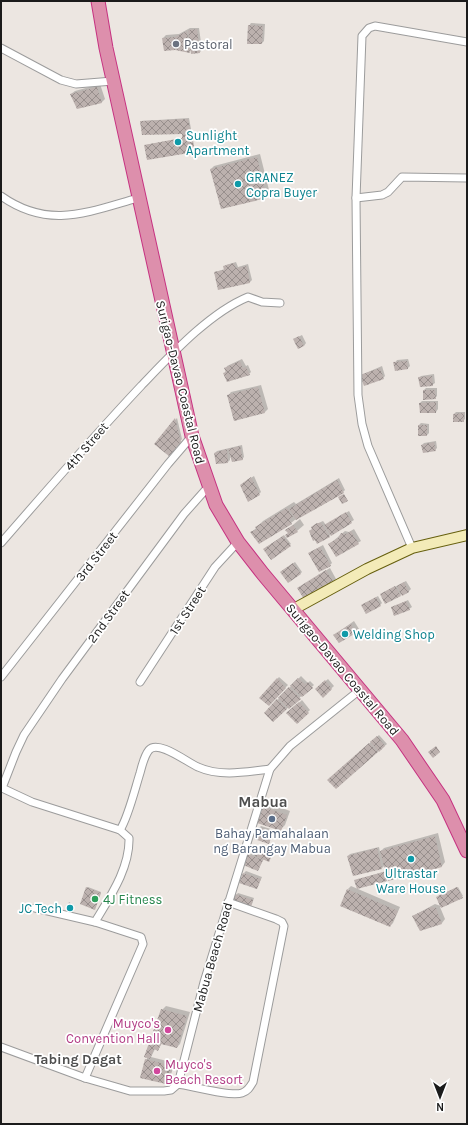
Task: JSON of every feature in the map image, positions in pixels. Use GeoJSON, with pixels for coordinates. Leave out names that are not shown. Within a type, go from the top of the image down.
{"type":"FeatureCollection","features":[{"type":"Feature","properties":{"kind":"highway","name":"Surigao-Davao Coastal Road"},"geometry":{"type":"LineString","coordinates":[[98,1],[113,81],[138,198],[174,351],[192,436],[208,487],[216,505],[238,542],[402,740],[443,800],[467,851]]}},
{"type":"Feature","properties":{"kind":"street"},"geometry":{"type":"LineString","coordinates":[[412,548],[368,446],[362,424],[358,395],[356,198],[362,36],[364,31],[375,26],[467,42]]}},
{"type":"Feature","properties":{"kind":"street"},"geometry":{"type":"LineString","coordinates":[[1,48],[61,80],[76,84],[113,81]]}},
{"type":"Feature","properties":{"kind":"street"},"geometry":{"type":"LineString","coordinates":[[356,198],[382,195],[388,192],[402,177],[467,178]]}},
{"type":"Feature","properties":{"kind":"street"},"geometry":{"type":"LineString","coordinates":[[1,196],[11,203],[32,212],[48,216],[64,216],[138,198]]}},
{"type":"Feature","properties":{"kind":"street","name":"4th Street"},"geometry":{"type":"LineString","coordinates":[[1,543],[101,428],[174,351],[194,333],[241,300],[253,297],[262,302],[280,303]]}},
{"type":"Feature","properties":{"kind":"street","name":"3rd Street"},"geometry":{"type":"LineString","coordinates":[[1,677],[168,464],[192,436]]}},
{"type":"Feature","properties":{"kind":"street","name":"2nd Street"},"geometry":{"type":"LineString","coordinates":[[120,830],[32,802],[2,788],[24,735],[62,679],[184,514],[208,487]]}},
{"type":"Feature","properties":{"kind":"street"},"geometry":{"type":"LineString","coordinates":[[294,609],[367,569],[412,548],[467,535]]}},
{"type":"Feature","properties":{"kind":"street","name":"1st Street"},"geometry":{"type":"LineString","coordinates":[[140,682],[215,567],[238,542]]}},
{"type":"Feature","properties":{"kind":"street","name":"Mabua Beach Road"},"geometry":{"type":"LineString","coordinates":[[178,1084],[204,982],[270,769],[290,746],[361,690]]}},
{"type":"Feature","properties":{"kind":"street"},"geometry":{"type":"LineString","coordinates":[[95,922],[113,893],[129,849],[129,838],[120,830],[127,816],[144,761],[149,750],[153,747],[162,748],[206,771],[217,773],[270,769]]}},
{"type":"Feature","properties":{"kind":"street"},"geometry":{"type":"LineString","coordinates":[[1,1047],[85,1078],[130,1091],[171,1090],[178,1084],[216,1092],[239,1094],[250,1088],[253,1082],[284,926],[282,922],[276,919],[228,902]]}},
{"type":"Feature","properties":{"kind":"street"},"geometry":{"type":"LineString","coordinates":[[35,908],[95,922],[129,932],[141,937],[143,942],[85,1078]]}},
{"type":"Feature","properties":{"kind":"building"},"geometry":{"type":"Polygon","coordinates":[[[248,25],[263,26],[262,44],[247,44],[248,25]]]}},
{"type":"Feature","properties":{"kind":"building"},"geometry":{"type":"Polygon","coordinates":[[[197,29],[200,53],[191,54],[188,30],[197,29]]]}},
{"type":"Feature","properties":{"kind":"building","name":"Pastoral"},"geometry":{"type":"Polygon","coordinates":[[[187,31],[190,53],[175,50],[164,51],[162,38],[175,37],[187,31]]]}},
{"type":"Feature","properties":{"kind":"building"},"geometry":{"type":"Polygon","coordinates":[[[97,87],[102,103],[77,109],[70,94],[97,87]]]}},
{"type":"Feature","properties":{"kind":"building","name":"Sunlight Apartment"},"geometry":{"type":"Polygon","coordinates":[[[188,119],[195,152],[147,160],[144,145],[182,138],[182,134],[142,135],[140,121],[188,119]]]}},
{"type":"Feature","properties":{"kind":"building","name":"GRANEZ Copra Buyer"},"geometry":{"type":"Polygon","coordinates":[[[257,157],[267,198],[221,209],[210,169],[257,157]]]}},
{"type":"Feature","properties":{"kind":"building"},"geometry":{"type":"Polygon","coordinates":[[[234,263],[236,268],[247,266],[250,283],[218,290],[214,272],[224,270],[223,266],[234,263]]]}},
{"type":"Feature","properties":{"kind":"building"},"geometry":{"type":"Polygon","coordinates":[[[299,336],[304,346],[298,349],[293,339],[299,336]]]}},
{"type":"Feature","properties":{"kind":"building"},"geometry":{"type":"Polygon","coordinates":[[[240,361],[243,368],[246,367],[250,375],[227,382],[223,373],[226,372],[224,368],[240,361]]]}},
{"type":"Feature","properties":{"kind":"building"},"geometry":{"type":"Polygon","coordinates":[[[407,361],[408,369],[395,371],[393,362],[407,361]]]}},
{"type":"Feature","properties":{"kind":"building"},"geometry":{"type":"Polygon","coordinates":[[[380,368],[384,379],[364,386],[360,375],[380,368]]]}},
{"type":"Feature","properties":{"kind":"building"},"geometry":{"type":"Polygon","coordinates":[[[432,376],[433,386],[420,387],[418,377],[432,376]]]}},
{"type":"Feature","properties":{"kind":"building"},"geometry":{"type":"Polygon","coordinates":[[[258,387],[265,413],[234,421],[227,395],[258,387]]]}},
{"type":"Feature","properties":{"kind":"building"},"geometry":{"type":"Polygon","coordinates":[[[423,390],[435,390],[436,399],[423,400],[423,390]]]}},
{"type":"Feature","properties":{"kind":"building"},"geometry":{"type":"Polygon","coordinates":[[[436,402],[436,413],[420,413],[419,403],[436,402]]]}},
{"type":"Feature","properties":{"kind":"building"},"geometry":{"type":"Polygon","coordinates":[[[464,413],[464,422],[453,422],[453,414],[464,413]]]}},
{"type":"Feature","properties":{"kind":"building"},"geometry":{"type":"Polygon","coordinates":[[[175,418],[181,442],[169,456],[154,444],[175,418]]]}},
{"type":"Feature","properties":{"kind":"building"},"geometry":{"type":"Polygon","coordinates":[[[418,425],[427,425],[427,436],[418,436],[418,425]]]}},
{"type":"Feature","properties":{"kind":"building"},"geometry":{"type":"Polygon","coordinates":[[[434,442],[436,451],[423,453],[421,445],[434,442]]]}},
{"type":"Feature","properties":{"kind":"building"},"geometry":{"type":"Polygon","coordinates":[[[240,446],[243,460],[232,462],[228,449],[240,446]]]}},
{"type":"Feature","properties":{"kind":"building"},"geometry":{"type":"Polygon","coordinates":[[[227,449],[228,463],[216,464],[214,453],[227,449]]]}},
{"type":"Feature","properties":{"kind":"building"},"geometry":{"type":"Polygon","coordinates":[[[251,477],[260,495],[248,502],[240,485],[251,477]]]}},
{"type":"Feature","properties":{"kind":"building"},"geometry":{"type":"Polygon","coordinates":[[[337,480],[344,493],[296,520],[289,509],[337,480]]]}},
{"type":"Feature","properties":{"kind":"building"},"geometry":{"type":"Polygon","coordinates":[[[344,494],[348,501],[342,504],[338,497],[344,494]]]}},
{"type":"Feature","properties":{"kind":"building"},"geometry":{"type":"Polygon","coordinates":[[[287,508],[293,517],[289,520],[292,524],[259,544],[250,532],[257,529],[255,527],[287,508]]]}},
{"type":"Feature","properties":{"kind":"building"},"geometry":{"type":"Polygon","coordinates":[[[346,512],[352,523],[331,536],[324,525],[346,512]]]}},
{"type":"Feature","properties":{"kind":"building"},"geometry":{"type":"Polygon","coordinates":[[[317,523],[321,523],[330,537],[317,544],[315,540],[313,541],[309,531],[312,529],[311,527],[317,523]]]}},
{"type":"Feature","properties":{"kind":"building"},"geometry":{"type":"Polygon","coordinates":[[[293,525],[298,532],[287,538],[285,535],[288,533],[285,530],[293,525]]]}},
{"type":"Feature","properties":{"kind":"building"},"geometry":{"type":"Polygon","coordinates":[[[351,531],[359,544],[336,557],[328,544],[338,538],[341,533],[346,534],[351,531]]]}},
{"type":"Feature","properties":{"kind":"building"},"geometry":{"type":"Polygon","coordinates":[[[283,536],[291,546],[271,560],[263,549],[283,536]]]}},
{"type":"Feature","properties":{"kind":"building"},"geometry":{"type":"Polygon","coordinates":[[[320,547],[331,566],[319,572],[308,553],[320,547]]]}},
{"type":"Feature","properties":{"kind":"building"},"geometry":{"type":"Polygon","coordinates":[[[293,563],[301,574],[288,583],[280,572],[293,563]]]}},
{"type":"Feature","properties":{"kind":"building"},"geometry":{"type":"Polygon","coordinates":[[[326,570],[334,583],[304,599],[297,588],[326,570]]]}},
{"type":"Feature","properties":{"kind":"building"},"geometry":{"type":"Polygon","coordinates":[[[404,582],[409,592],[402,596],[397,586],[404,582]]]}},
{"type":"Feature","properties":{"kind":"building"},"geometry":{"type":"Polygon","coordinates":[[[395,586],[401,596],[385,604],[380,594],[395,586]]]}},
{"type":"Feature","properties":{"kind":"building"},"geometry":{"type":"Polygon","coordinates":[[[376,597],[381,606],[366,614],[361,605],[376,597]]]}},
{"type":"Feature","properties":{"kind":"building"},"geometry":{"type":"Polygon","coordinates":[[[406,601],[410,610],[394,616],[391,607],[406,601]]]}},
{"type":"Feature","properties":{"kind":"building","name":"Welding Shop"},"geometry":{"type":"Polygon","coordinates":[[[351,624],[356,633],[339,643],[333,635],[351,624]]]}},
{"type":"Feature","properties":{"kind":"building"},"geometry":{"type":"Polygon","coordinates":[[[277,678],[286,688],[269,706],[259,698],[277,678]]]}},
{"type":"Feature","properties":{"kind":"building"},"geometry":{"type":"Polygon","coordinates":[[[298,678],[305,684],[308,682],[313,688],[302,697],[290,686],[298,678]]]}},
{"type":"Feature","properties":{"kind":"building"},"geometry":{"type":"Polygon","coordinates":[[[325,680],[332,689],[323,698],[315,689],[325,680]]]}},
{"type":"Feature","properties":{"kind":"building"},"geometry":{"type":"Polygon","coordinates":[[[289,687],[301,699],[289,709],[278,698],[289,687]]]}},
{"type":"Feature","properties":{"kind":"building"},"geometry":{"type":"Polygon","coordinates":[[[277,699],[287,709],[273,722],[264,713],[277,699]]]}},
{"type":"Feature","properties":{"kind":"building"},"geometry":{"type":"Polygon","coordinates":[[[299,702],[309,713],[297,724],[286,713],[299,702]]]}},
{"type":"Feature","properties":{"kind":"building"},"geometry":{"type":"Polygon","coordinates":[[[377,736],[385,746],[379,752],[370,742],[377,736]]]}},
{"type":"Feature","properties":{"kind":"building"},"geometry":{"type":"Polygon","coordinates":[[[369,743],[378,752],[336,789],[327,780],[369,743]]]}},
{"type":"Feature","properties":{"kind":"building"},"geometry":{"type":"Polygon","coordinates":[[[436,746],[440,752],[433,758],[428,752],[436,746]]]}},
{"type":"Feature","properties":{"kind":"building","name":"Bahay Pamahalaan ng Barangay Mabua"},"geometry":{"type":"Polygon","coordinates":[[[263,807],[287,815],[281,831],[257,823],[263,807]]]}},
{"type":"Feature","properties":{"kind":"building"},"geometry":{"type":"Polygon","coordinates":[[[258,827],[273,832],[269,844],[254,839],[258,827]]]}},
{"type":"Feature","properties":{"kind":"building","name":"Ultrastar Ware House"},"geometry":{"type":"Polygon","coordinates":[[[435,836],[442,867],[388,881],[380,851],[435,836]]]}},
{"type":"Feature","properties":{"kind":"building"},"geometry":{"type":"Polygon","coordinates":[[[257,846],[273,853],[269,862],[253,855],[257,846]]]}},
{"type":"Feature","properties":{"kind":"building"},"geometry":{"type":"Polygon","coordinates":[[[377,848],[382,869],[353,876],[347,856],[377,848]]]}},
{"type":"Feature","properties":{"kind":"building"},"geometry":{"type":"Polygon","coordinates":[[[247,854],[263,860],[258,871],[243,865],[247,854]]]}},
{"type":"Feature","properties":{"kind":"building"},"geometry":{"type":"Polygon","coordinates":[[[384,872],[387,881],[357,889],[354,880],[384,872]]]}},
{"type":"Feature","properties":{"kind":"building"},"geometry":{"type":"Polygon","coordinates":[[[243,873],[261,879],[257,889],[239,883],[243,873]]]}},
{"type":"Feature","properties":{"kind":"building"},"geometry":{"type":"Polygon","coordinates":[[[86,887],[101,893],[95,910],[80,904],[86,887]]]}},
{"type":"Feature","properties":{"kind":"building"},"geometry":{"type":"Polygon","coordinates":[[[457,887],[463,898],[441,908],[436,897],[457,887]]]}},
{"type":"Feature","properties":{"kind":"building"},"geometry":{"type":"Polygon","coordinates":[[[347,889],[398,911],[390,927],[340,906],[347,889]]]}},
{"type":"Feature","properties":{"kind":"building"},"geometry":{"type":"Polygon","coordinates":[[[235,894],[253,900],[251,907],[232,902],[235,894]]]}},
{"type":"Feature","properties":{"kind":"building","name":"JC Tech"},"geometry":{"type":"Polygon","coordinates":[[[69,902],[73,905],[71,912],[66,910],[69,902]]]}},
{"type":"Feature","properties":{"kind":"building"},"geometry":{"type":"Polygon","coordinates":[[[431,907],[436,908],[442,924],[420,931],[412,916],[431,907]]]}},
{"type":"Feature","properties":{"kind":"building","name":"Muyco's Convention Hall"},"geometry":{"type":"Polygon","coordinates":[[[161,1009],[187,1016],[177,1048],[161,1044],[158,1051],[154,1049],[150,1059],[144,1057],[161,1009]]]}},
{"type":"Feature","properties":{"kind":"building","name":"Muyco's Beach Resort"},"geometry":{"type":"Polygon","coordinates":[[[145,1059],[173,1066],[166,1084],[140,1078],[145,1059]]]}},
{"type":"Feature","properties":{"kind":"place","name":"Pastoral"},"geometry":{"type":"Point","coordinates":[176,44]}},
{"type":"Feature","properties":{"kind":"place","name":"Sunlight Apartment"},"geometry":{"type":"Point","coordinates":[178,142]}},
{"type":"Feature","properties":{"kind":"place","name":"GRANEZ Copra Buyer"},"geometry":{"type":"Point","coordinates":[238,184]}},
{"type":"Feature","properties":{"kind":"place","name":"Welding Shop"},"geometry":{"type":"Point","coordinates":[345,634]}},
{"type":"Feature","properties":{"kind":"place","name":"Bahay Pamahalaan ng Barangay Mabua"},"geometry":{"type":"Point","coordinates":[272,819]}},
{"type":"Feature","properties":{"kind":"place","name":"Ultrastar Ware House"},"geometry":{"type":"Point","coordinates":[411,859]}},
{"type":"Feature","properties":{"kind":"place","name":"4J Fitness"},"geometry":{"type":"Point","coordinates":[95,899]}},
{"type":"Feature","properties":{"kind":"place","name":"JC Tech"},"geometry":{"type":"Point","coordinates":[70,908]}},
{"type":"Feature","properties":{"kind":"place","name":"Muyco's Convention Hall"},"geometry":{"type":"Point","coordinates":[168,1030]}},
{"type":"Feature","properties":{"kind":"place","name":"Muyco's Beach Resort"},"geometry":{"type":"Point","coordinates":[157,1071]}},
{"type":"Feature","properties":{"kind":"district","name":"Mabua"},"geometry":{"type":"Point","coordinates":[263,802]}},
{"type":"Feature","properties":{"kind":"district","name":"Tabing Dagat"},"geometry":{"type":"Point","coordinates":[78,1059]}}]}
